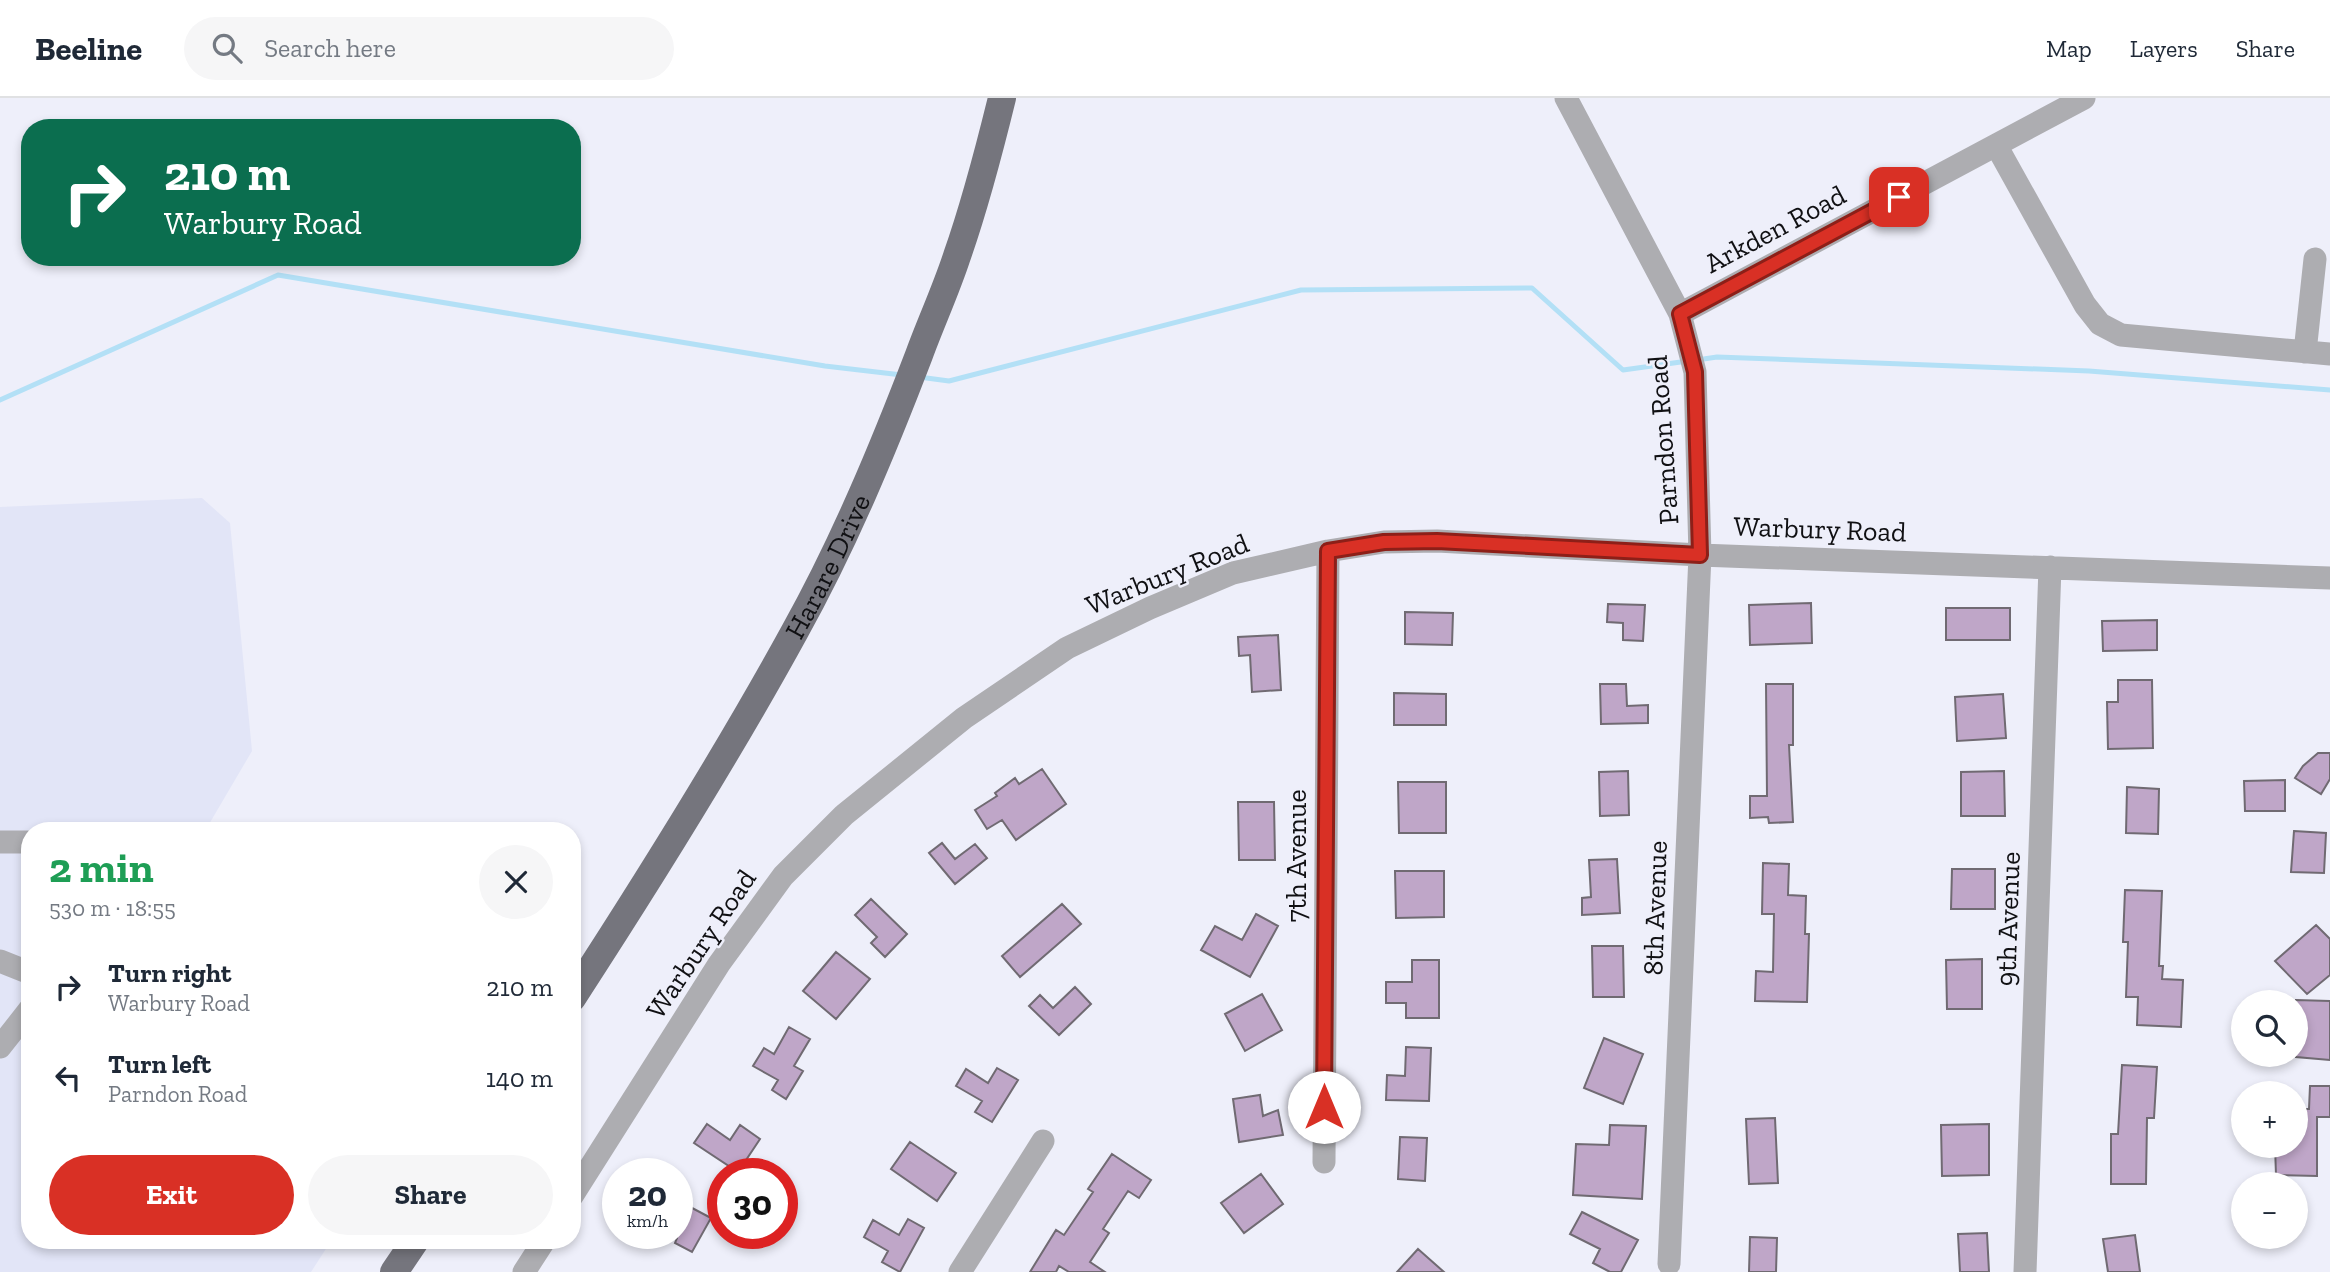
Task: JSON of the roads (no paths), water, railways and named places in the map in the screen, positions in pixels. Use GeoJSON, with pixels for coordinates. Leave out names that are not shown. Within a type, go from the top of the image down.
{"type":"FeatureCollection","features":[{"type":"Feature","properties":{"kind":"main road","name":"Harare Drive"},"geometry":{"type":"LineString","coordinates":[[581,984],[655,870],[797,629],[837,549],[902,401],[957,257],[1002,98]]}},
{"type":"Feature","properties":{"kind":"main road"},"geometry":{"type":"LineString","coordinates":[[394,1272],[410,1249]]}},
{"type":"Feature","properties":{"kind":"street","name":"Parndon Road"},"geometry":{"type":"LineString","coordinates":[[1566,98],[1680,314],[1695,372],[1700,555]]}},
{"type":"Feature","properties":{"kind":"street","name":"Arkden Road"},"geometry":{"type":"LineString","coordinates":[[1680,314],[2084,98]]}},
{"type":"Feature","properties":{"kind":"street"},"geometry":{"type":"LineString","coordinates":[[1996,145],[2085,305],[2100,324],[2121,335],[2330,354]]}},
{"type":"Feature","properties":{"kind":"street"},"geometry":{"type":"LineString","coordinates":[[2305,352],[2315,259]]}},
{"type":"Feature","properties":{"kind":"street","name":"Warbury Road"},"geometry":{"type":"LineString","coordinates":[[581,1182],[719,964],[783,876],[844,815],[964,718],[1067,648],[1150,608],[1233,573],[1328,551],[1384,542],[1437,541],[1700,555],[2330,578]]}},
{"type":"Feature","properties":{"kind":"street","name":"7th Avenue"},"geometry":{"type":"LineString","coordinates":[[1324,1162],[1328,551]]}},
{"type":"Feature","properties":{"kind":"street","name":"8th Avenue"},"geometry":{"type":"LineString","coordinates":[[1669,1264],[1700,555]]}},
{"type":"Feature","properties":{"kind":"street","name":"9th Avenue"},"geometry":{"type":"LineString","coordinates":[[2025,1272],[2050,568]]}},
{"type":"Feature","properties":{"kind":"street"},"geometry":{"type":"LineString","coordinates":[[0,842],[21,842]]}},
{"type":"Feature","properties":{"kind":"street"},"geometry":{"type":"LineString","coordinates":[[0,961],[21,969]]}},
{"type":"Feature","properties":{"kind":"street"},"geometry":{"type":"LineString","coordinates":[[0,1047],[21,1020]]}},
{"type":"Feature","properties":{"kind":"street"},"geometry":{"type":"LineString","coordinates":[[960,1272],[1044,1141]]}},
{"type":"Feature","properties":{"kind":"street"},"geometry":{"type":"LineString","coordinates":[[524,1272],[539,1249]]}},
{"type":"Feature","properties":{"kind":"waterway"},"geometry":{"type":"LineString","coordinates":[[0,400],[278,275],[825,366],[902,375]]}},
{"type":"Feature","properties":{"kind":"waterway"},"geometry":{"type":"LineString","coordinates":[[919,377],[949,381],[1301,290],[1532,288],[1623,370],[1688,361]]}},
{"type":"Feature","properties":{"kind":"waterway"},"geometry":{"type":"LineString","coordinates":[[1697,360],[1717,357],[2089,371],[2330,390]]}}]}
